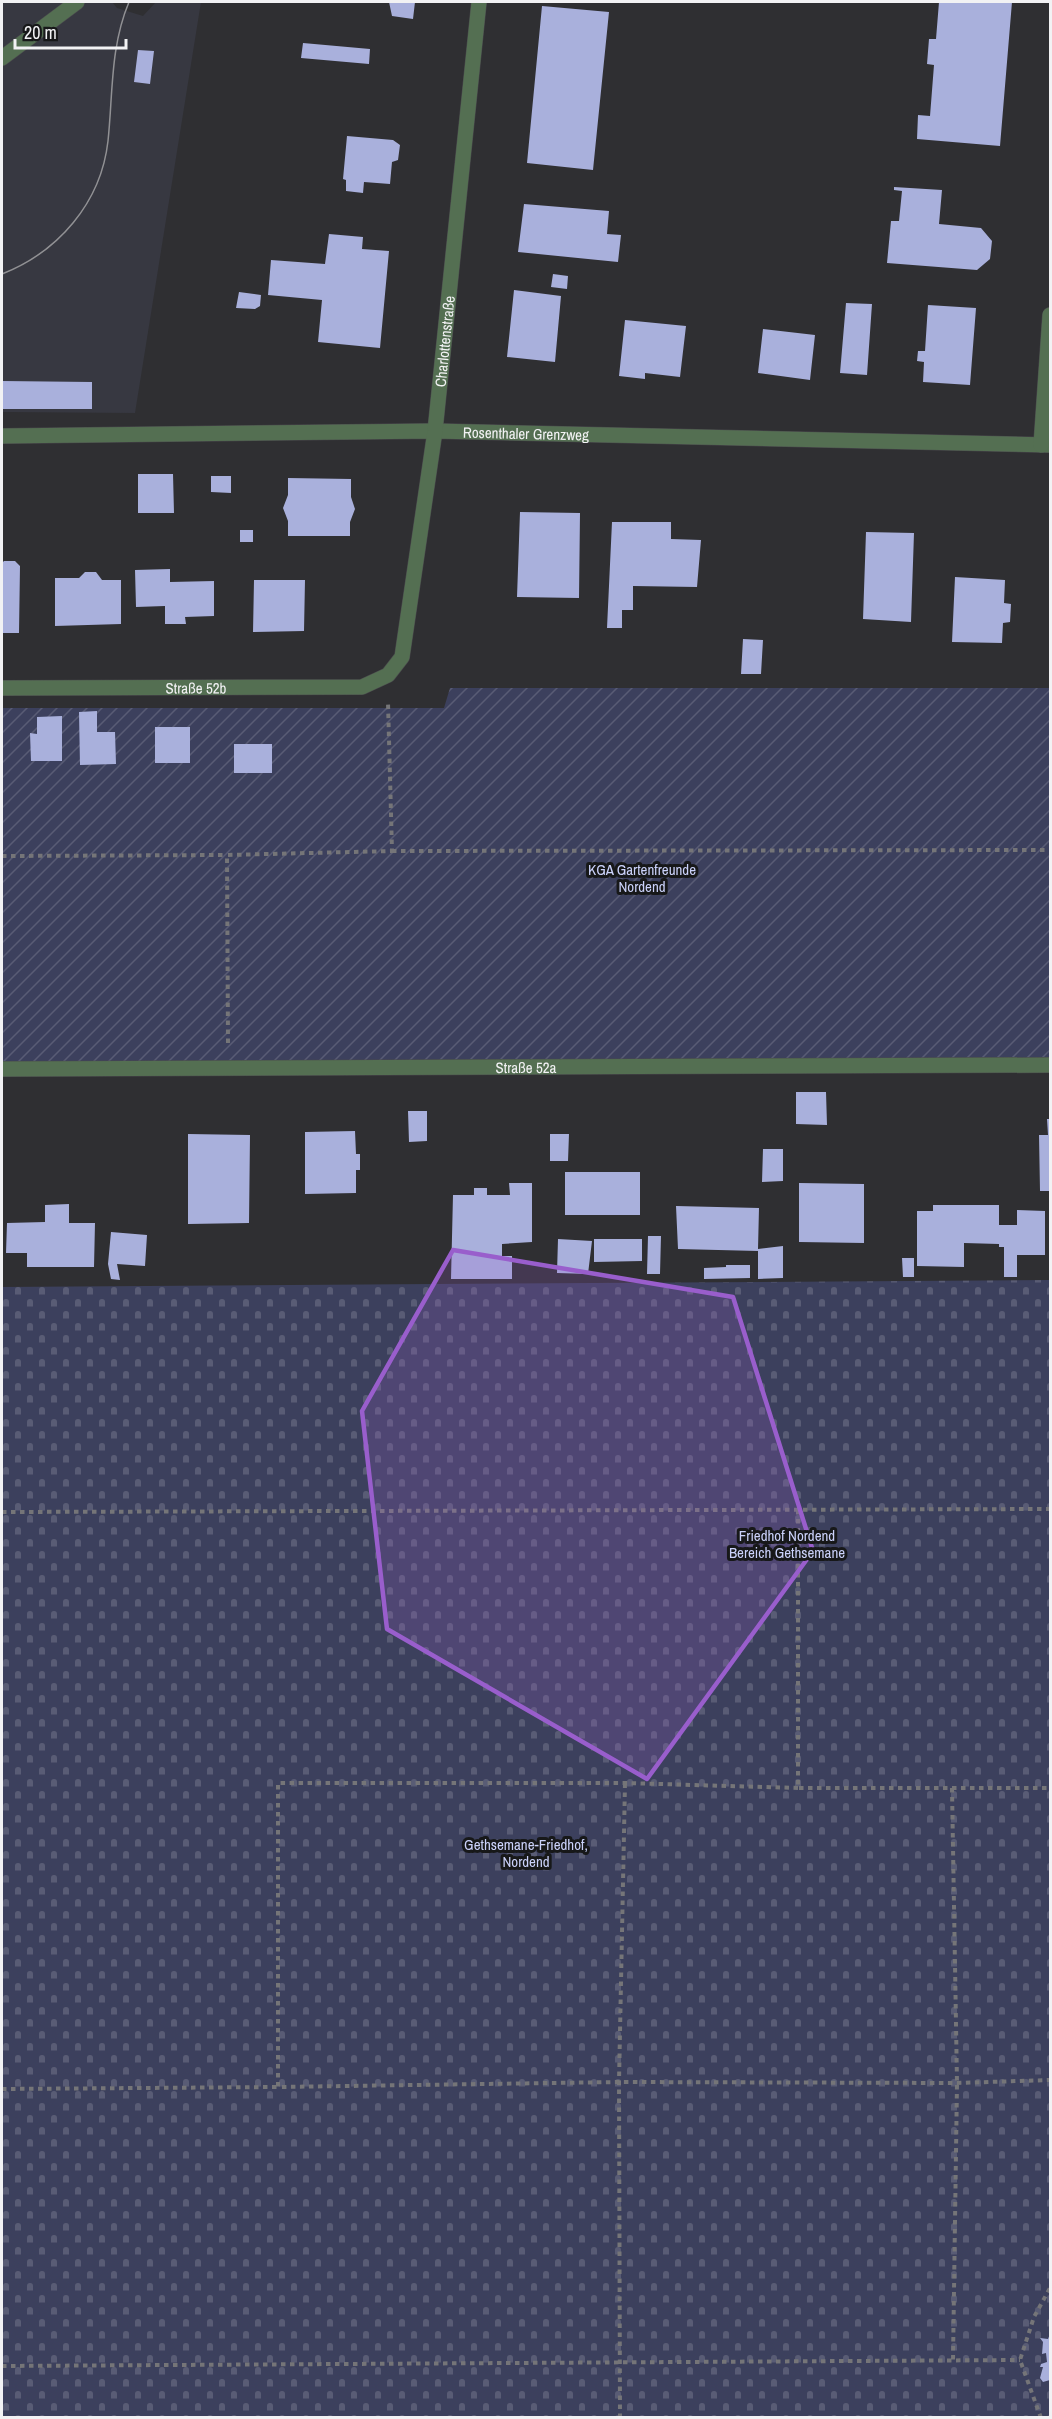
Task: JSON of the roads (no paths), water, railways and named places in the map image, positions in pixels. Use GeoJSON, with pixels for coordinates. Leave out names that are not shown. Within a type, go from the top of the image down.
{"type":"FeatureCollection","features":[{"type":"Feature","properties":{"kind":"street"},"geometry":{"type":"LineString","coordinates":[[2,58],[77,2]]}},
{"type":"Feature","properties":{"kind":"street","name":"Charlottenstraße"},"geometry":{"type":"LineString","coordinates":[[388,675],[402,657],[405,647],[435,431],[479,2]]}},
{"type":"Feature","properties":{"kind":"street"},"geometry":{"type":"LineString","coordinates":[[1046,445],[1050,315]]}},
{"type":"Feature","properties":{"kind":"street","name":"Rosenthaler Grenzweg"},"geometry":{"type":"LineString","coordinates":[[2,436],[435,431],[1046,445]]}},
{"type":"Feature","properties":{"kind":"street","name":"Straße 52b"},"geometry":{"type":"LineString","coordinates":[[2,688],[362,687],[388,675]]}},
{"type":"Feature","properties":{"kind":"street","name":"Straße 52a"},"geometry":{"type":"LineString","coordinates":[[2,1069],[1050,1065]]}},
{"type":"Feature","properties":{"kind":"tram line"},"geometry":{"type":"LineString","coordinates":[[2,274],[22,265],[58,239],[86,205],[96,185],[104,164],[108,141],[118,36],[129,2]]}},
{"type":"Feature","properties":{"kind":"park label","name":"KGA Gartenfreunde Nordend"},"geometry":{"type":"Point","coordinates":[642,878]}},
{"type":"Feature","properties":{"kind":"park label","name":"Friedhof Nordend Bereich Gethsemane"},"geometry":{"type":"Point","coordinates":[787,1544]}},
{"type":"Feature","properties":{"kind":"park label","name":"Gethsemane-Friedhof, Nordend"},"geometry":{"type":"Point","coordinates":[526,1852]}}]}
